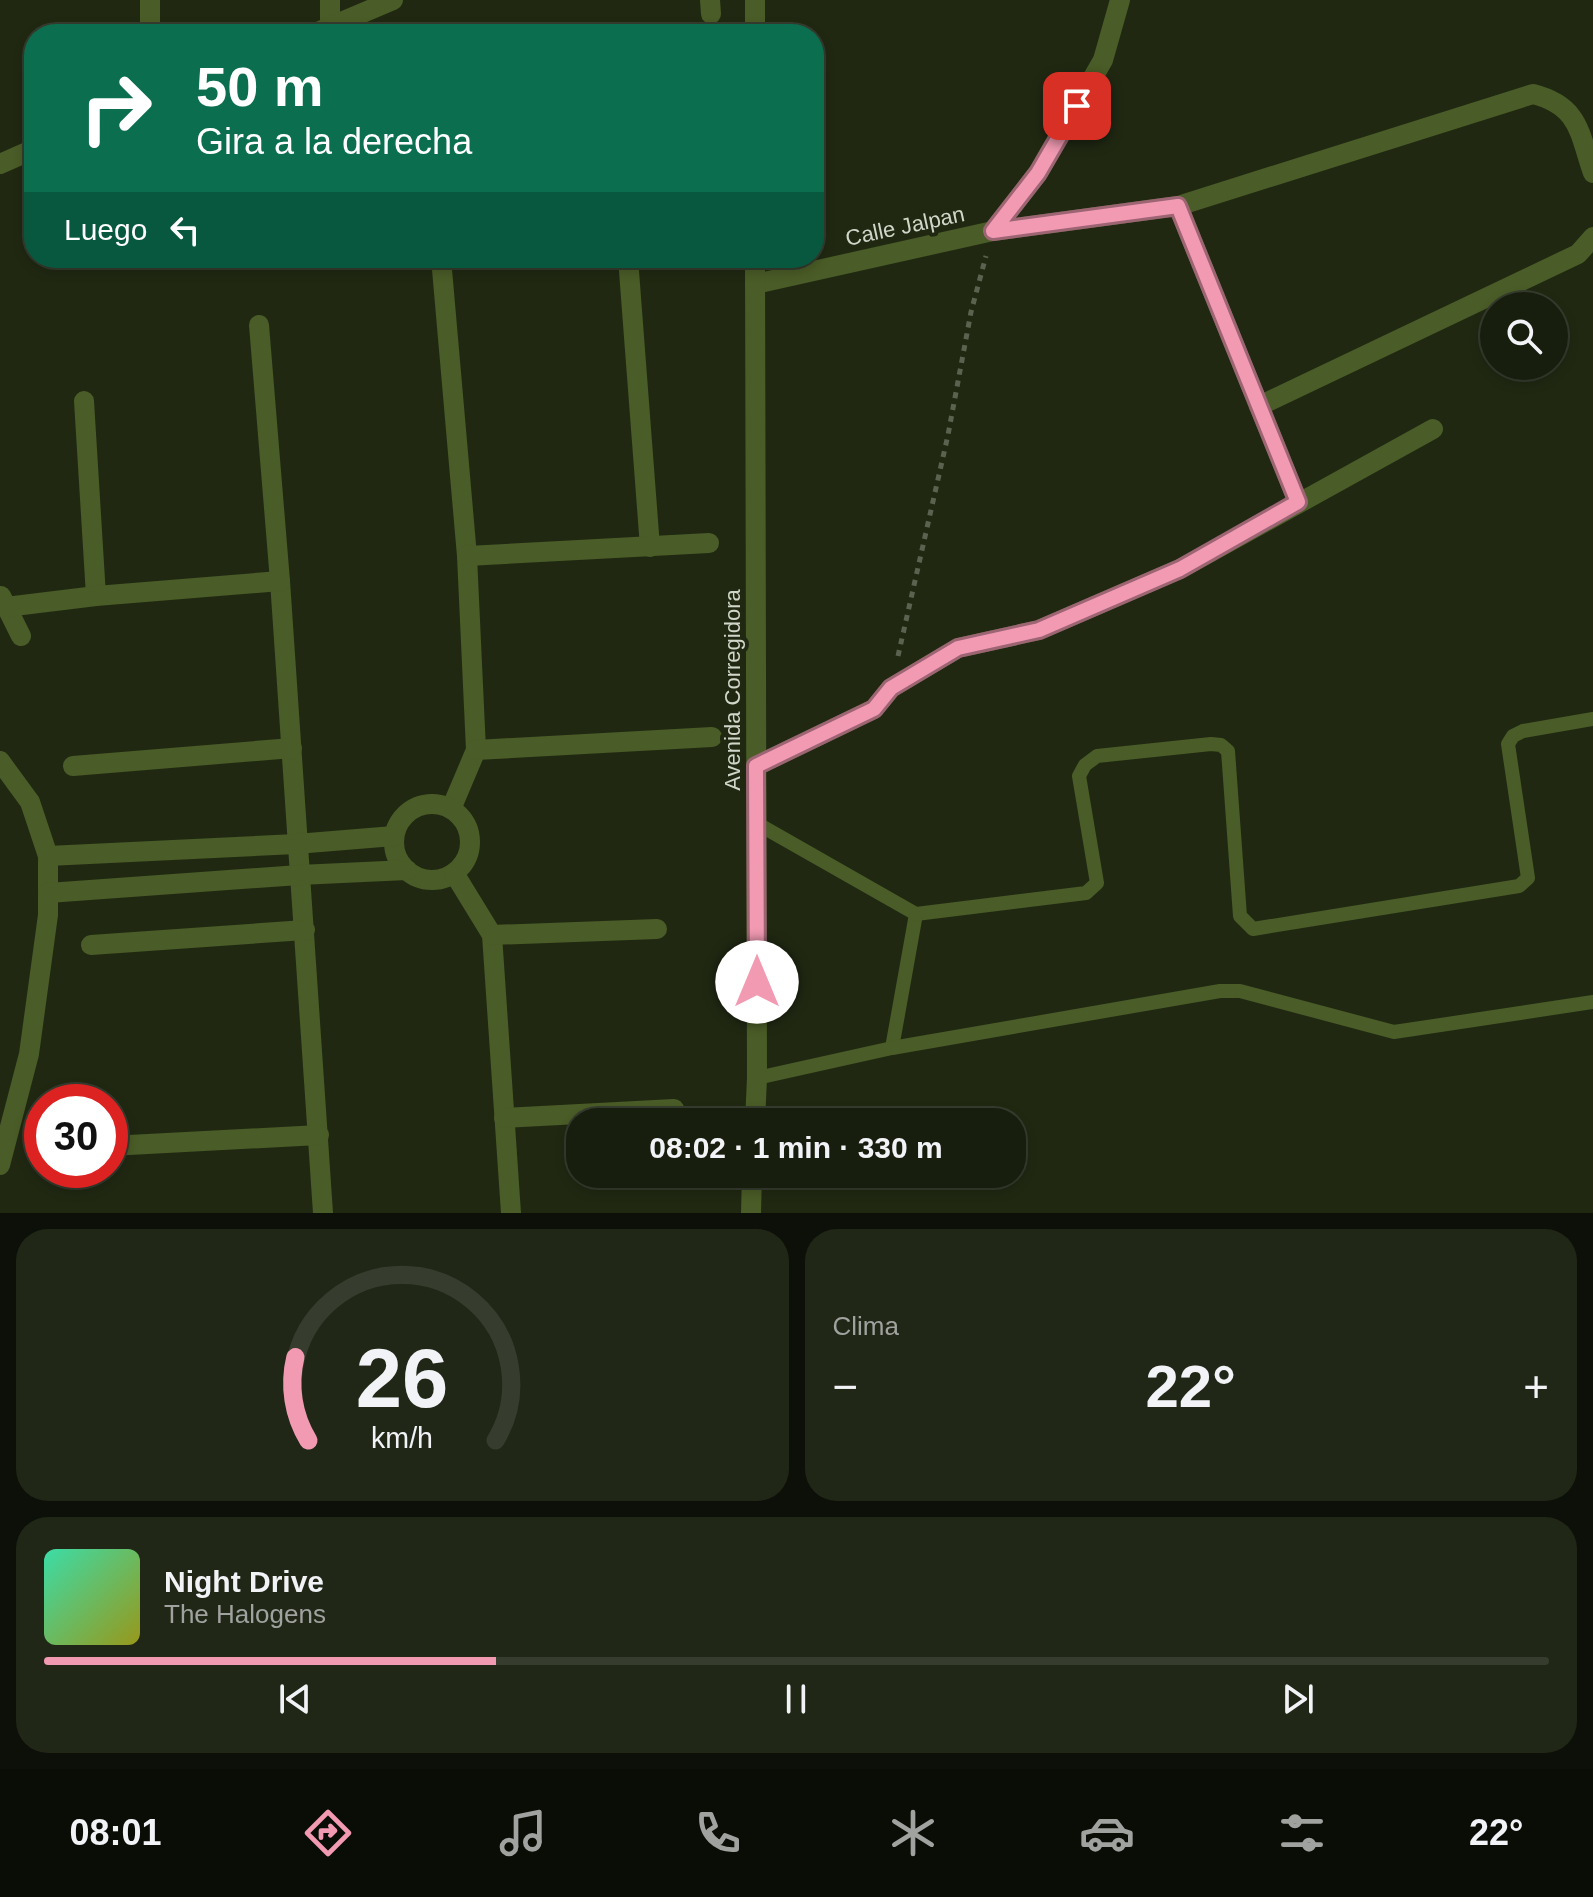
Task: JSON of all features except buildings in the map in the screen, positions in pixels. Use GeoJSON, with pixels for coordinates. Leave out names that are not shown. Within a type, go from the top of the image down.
{"type":"FeatureCollection","features":[{"type":"Feature","properties":{"kind":"street"},"geometry":{"type":"LineString","coordinates":[[150,0],[150,24]]}},
{"type":"Feature","properties":{"kind":"street"},"geometry":{"type":"LineString","coordinates":[[324,24],[330,0]]}},
{"type":"Feature","properties":{"kind":"street"},"geometry":{"type":"LineString","coordinates":[[338,24],[393,0]]}},
{"type":"Feature","properties":{"kind":"street"},"geometry":{"type":"LineString","coordinates":[[755,0],[755,24]]}},
{"type":"Feature","properties":{"kind":"street","name":"Calle Jalpan"},"geometry":{"type":"LineString","coordinates":[[755,284],[993,231],[1038,173],[1103,60],[1120,0]]}},
{"type":"Feature","properties":{"kind":"street"},"geometry":{"type":"LineString","coordinates":[[993,231],[1178,206],[1533,94],[1555,100],[1574,118],[1593,173]]}},
{"type":"Feature","properties":{"kind":"street"},"geometry":{"type":"LineString","coordinates":[[0,164],[24,153]]}},
{"type":"Feature","properties":{"kind":"street"},"geometry":{"type":"LineString","coordinates":[[1178,206],[1298,502]]}},
{"type":"Feature","properties":{"kind":"street"},"geometry":{"type":"LineString","coordinates":[[1259,406],[1578,254],[1593,237]]}},
{"type":"Feature","properties":{"kind":"street"},"geometry":{"type":"LineString","coordinates":[[442,268],[467,556],[476,750],[451,809]]}},
{"type":"Feature","properties":{"kind":"street"},"geometry":{"type":"LineString","coordinates":[[629,268],[650,547]]}},
{"type":"Feature","properties":{"kind":"street","name":"Avenida Corregidora"},"geometry":{"type":"LineString","coordinates":[[755,268],[756,1108]]}},
{"type":"Feature","properties":{"kind":"street"},"geometry":{"type":"LineString","coordinates":[[259,325],[280,581],[323,1213]]}},
{"type":"Feature","properties":{"kind":"street"},"geometry":{"type":"LineString","coordinates":[[84,401],[96,596]]}},
{"type":"Feature","properties":{"kind":"street"},"geometry":{"type":"LineString","coordinates":[[756,766],[874,709],[891,688],[958,648],[1039,630],[1180,569],[1433,429]]}},
{"type":"Feature","properties":{"kind":"street"},"geometry":{"type":"LineString","coordinates":[[467,556],[709,543]]}},
{"type":"Feature","properties":{"kind":"street"},"geometry":{"type":"LineString","coordinates":[[21,636],[3,601],[280,581]]}},
{"type":"Feature","properties":{"kind":"street"},"geometry":{"type":"LineString","coordinates":[[476,750],[712,737]]}},
{"type":"Feature","properties":{"kind":"street"},"geometry":{"type":"LineString","coordinates":[[73,766],[292,748]]}},
{"type":"Feature","properties":{"kind":"street"},"geometry":{"type":"LineString","coordinates":[[0,761],[30,802],[48,856],[48,915],[29,1054],[0,1165]]}},
{"type":"Feature","properties":{"kind":"street"},"geometry":{"type":"LineString","coordinates":[[439,804],[451,809],[461,817],[469,840],[463,864],[454,873],[442,878],[430,880],[417,877],[399,860],[394,836],[398,824],[415,807],[439,804]]}},
{"type":"Feature","properties":{"kind":"street"},"geometry":{"type":"LineString","coordinates":[[48,856],[394,836]]}},
{"type":"Feature","properties":{"kind":"street"},"geometry":{"type":"LineString","coordinates":[[48,893],[407,870]]}},
{"type":"Feature","properties":{"kind":"street"},"geometry":{"type":"LineString","coordinates":[[454,873],[492,935],[511,1213]]}},
{"type":"Feature","properties":{"kind":"street"},"geometry":{"type":"LineString","coordinates":[[492,935],[657,929]]}},
{"type":"Feature","properties":{"kind":"street"},"geometry":{"type":"LineString","coordinates":[[91,945],[305,930]]}},
{"type":"Feature","properties":{"kind":"street"},"geometry":{"type":"LineString","coordinates":[[504,1118],[566,1115]]}},
{"type":"Feature","properties":{"kind":"street"},"geometry":{"type":"LineString","coordinates":[[128,1145],[319,1135]]}},
{"type":"Feature","properties":{"kind":"street"},"geometry":{"type":"LineString","coordinates":[[751,1213],[752,1188]]}},
{"type":"Feature","properties":{"kind":"lane"},"geometry":{"type":"LineString","coordinates":[[756,823],[916,914],[1086,893],[1097,883],[1079,776],[1085,765],[1097,756],[1221,745],[1228,751],[1240,916],[1253,929],[1519,886],[1528,878],[1508,744],[1513,736],[1523,731],[1593,719]]}},
{"type":"Feature","properties":{"kind":"lane"},"geometry":{"type":"LineString","coordinates":[[892,1048],[916,914]]}},
{"type":"Feature","properties":{"kind":"lane"},"geometry":{"type":"LineString","coordinates":[[757,1078],[892,1048],[1220,991],[1240,991],[1394,1032],[1593,1002]]}},
{"type":"Feature","properties":{"kind":"path"},"geometry":{"type":"LineString","coordinates":[[891,688],[948,435],[971,312],[993,231]]}},
{"type":"Feature","properties":{"kind":"route"},"geometry":{"type":"LineString","coordinates":[[757,982],[756,766],[874,709],[891,688],[958,648],[1039,630],[1180,569],[1298,502],[1178,206],[993,231],[1038,173],[1077,106]]}}]}
